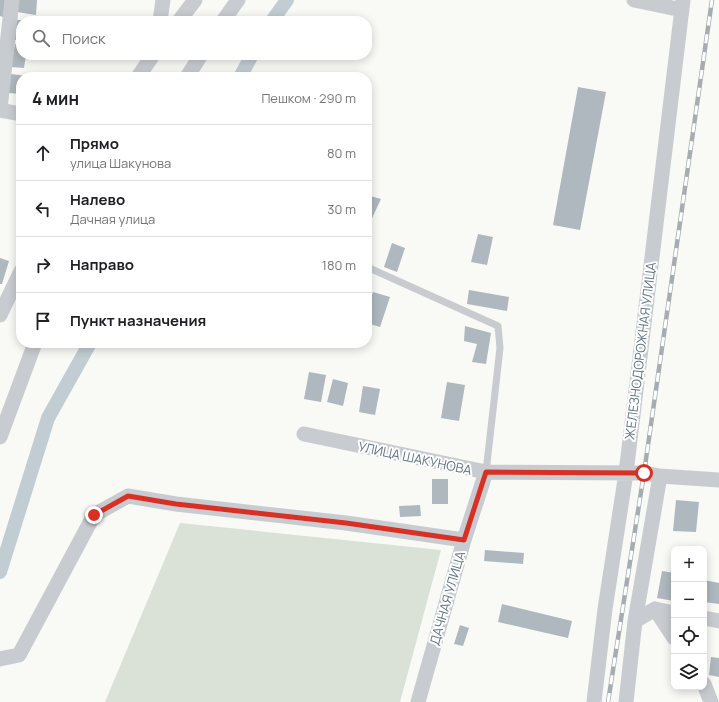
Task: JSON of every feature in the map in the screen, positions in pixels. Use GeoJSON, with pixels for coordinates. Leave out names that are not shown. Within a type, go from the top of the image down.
{"type":"FeatureCollection","features":[{"type":"Feature","properties":{"kind":"street"},"geometry":{"type":"LineString","coordinates":[[12,0],[0,109],[16,113]]}},
{"type":"Feature","properties":{"kind":"street"},"geometry":{"type":"LineString","coordinates":[[161,16],[163,0]]}},
{"type":"Feature","properties":{"kind":"street"},"geometry":{"type":"LineString","coordinates":[[183,16],[195,0]]}},
{"type":"Feature","properties":{"kind":"street"},"geometry":{"type":"LineString","coordinates":[[227,16],[238,0]]}},
{"type":"Feature","properties":{"kind":"street"},"geometry":{"type":"LineString","coordinates":[[634,0],[683,5]]}},
{"type":"Feature","properties":{"kind":"street","name":"ЖЕЛЕЗНОДОРОЖНАЯ УЛИЦА"},"geometry":{"type":"LineString","coordinates":[[594,702],[605,609],[626,473],[683,5]]}},
{"type":"Feature","properties":{"kind":"street"},"geometry":{"type":"LineString","coordinates":[[141,72],[150,60]]}},
{"type":"Feature","properties":{"kind":"street"},"geometry":{"type":"LineString","coordinates":[[190,72],[198,60]]}},
{"type":"Feature","properties":{"kind":"street"},"geometry":{"type":"LineString","coordinates":[[0,314],[16,281]]}},
{"type":"Feature","properties":{"kind":"street"},"geometry":{"type":"LineString","coordinates":[[0,437],[34,348]]}},
{"type":"Feature","properties":{"kind":"street","name":"УЛИЦА ШАКУНОВА"},"geometry":{"type":"LineString","coordinates":[[304,434],[486,472],[644,473],[660,476],[719,480]]}},
{"type":"Feature","properties":{"kind":"street","name":"ДАЧНАЯ УЛИЦА"},"geometry":{"type":"LineString","coordinates":[[418,702],[464,540],[486,472]]}},
{"type":"Feature","properties":{"kind":"street"},"geometry":{"type":"LineString","coordinates":[[626,702],[635,621],[660,476]]}},
{"type":"Feature","properties":{"kind":"street"},"geometry":{"type":"LineString","coordinates":[[0,659],[19,655],[94,515],[128,496],[176,504],[346,523],[464,540]]}},
{"type":"Feature","properties":{"kind":"street"},"geometry":{"type":"LineString","coordinates":[[635,621],[655,609],[671,612]]}},
{"type":"Feature","properties":{"kind":"street"},"geometry":{"type":"LineString","coordinates":[[655,609],[671,633]]}},
{"type":"Feature","properties":{"kind":"street"},"geometry":{"type":"LineString","coordinates":[[707,619],[719,621]]}},
{"type":"Feature","properties":{"kind":"street"},"geometry":{"type":"LineString","coordinates":[[706,690],[711,702]]}},
{"type":"Feature","properties":{"kind":"lane"},"geometry":{"type":"LineString","coordinates":[[372,269],[498,326],[500,348],[486,472]]}},
{"type":"Feature","properties":{"kind":"shaded area"},"geometry":{"type":"Polygon","coordinates":[[[180,523],[441,550],[400,702],[105,702],[180,523]]]}},
{"type":"Feature","properties":{"kind":"building"},"geometry":{"type":"Polygon","coordinates":[[[0,0],[5,0],[3,17],[0,16],[0,0]]]}},
{"type":"Feature","properties":{"kind":"building"},"geometry":{"type":"Polygon","coordinates":[[[19,0],[37,0],[36,15],[17,12],[19,0]]]}},
{"type":"Feature","properties":{"kind":"building"},"geometry":{"type":"Polygon","coordinates":[[[16,20],[16,40],[14,40],[16,20]]]}},
{"type":"Feature","properties":{"kind":"building"},"geometry":{"type":"Polygon","coordinates":[[[16,44],[16,60],[25,60],[24,68],[11,67],[16,44]]]}},
{"type":"Feature","properties":{"kind":"building"},"geometry":{"type":"Polygon","coordinates":[[[11,74],[16,75],[16,94],[8,93],[11,74]]]}},
{"type":"Feature","properties":{"kind":"building"},"geometry":{"type":"Polygon","coordinates":[[[578,87],[606,92],[580,230],[553,225],[578,87]]]}},
{"type":"Feature","properties":{"kind":"building"},"geometry":{"type":"Polygon","coordinates":[[[372,196],[381,199],[372,218],[372,196]]]}},
{"type":"Feature","properties":{"kind":"building"},"geometry":{"type":"Polygon","coordinates":[[[478,234],[493,237],[487,265],[471,262],[478,234]]]}},
{"type":"Feature","properties":{"kind":"building"},"geometry":{"type":"Polygon","coordinates":[[[392,243],[405,248],[397,272],[384,267],[392,243]]]}},
{"type":"Feature","properties":{"kind":"building"},"geometry":{"type":"Polygon","coordinates":[[[0,258],[9,261],[2,284],[0,284],[0,258]]]}},
{"type":"Feature","properties":{"kind":"building"},"geometry":{"type":"Polygon","coordinates":[[[469,290],[509,297],[507,311],[467,304],[469,290]]]}},
{"type":"Feature","properties":{"kind":"building"},"geometry":{"type":"Polygon","coordinates":[[[373,292],[390,297],[380,327],[372,325],[373,292]]]}},
{"type":"Feature","properties":{"kind":"building"},"geometry":{"type":"Polygon","coordinates":[[[465,326],[491,333],[486,364],[472,362],[477,344],[464,341],[465,326]]]}},
{"type":"Feature","properties":{"kind":"building"},"geometry":{"type":"Polygon","coordinates":[[[309,372],[326,375],[321,402],[304,399],[309,372]]]}},
{"type":"Feature","properties":{"kind":"building"},"geometry":{"type":"Polygon","coordinates":[[[333,379],[348,383],[343,406],[327,402],[333,379]]]}},
{"type":"Feature","properties":{"kind":"building"},"geometry":{"type":"Polygon","coordinates":[[[447,382],[465,385],[459,421],[441,418],[447,382]]]}},
{"type":"Feature","properties":{"kind":"building"},"geometry":{"type":"Polygon","coordinates":[[[363,386],[380,389],[375,415],[359,412],[363,386]]]}},
{"type":"Feature","properties":{"kind":"building"},"geometry":{"type":"Polygon","coordinates":[[[432,479],[448,479],[448,504],[432,504],[432,479]]]}},
{"type":"Feature","properties":{"kind":"building"},"geometry":{"type":"Polygon","coordinates":[[[676,500],[699,502],[696,532],[673,531],[676,500]]]}},
{"type":"Feature","properties":{"kind":"building"},"geometry":{"type":"Polygon","coordinates":[[[420,505],[421,516],[400,517],[399,506],[420,505]]]}},
{"type":"Feature","properties":{"kind":"building"},"geometry":{"type":"Polygon","coordinates":[[[485,550],[524,553],[523,564],[484,561],[485,550]]]}},
{"type":"Feature","properties":{"kind":"building"},"geometry":{"type":"Polygon","coordinates":[[[662,571],[671,572],[671,600],[657,598],[662,571]]]}},
{"type":"Feature","properties":{"kind":"building"},"geometry":{"type":"Polygon","coordinates":[[[707,581],[719,583],[719,604],[707,602],[707,581]]]}},
{"type":"Feature","properties":{"kind":"building"},"geometry":{"type":"Polygon","coordinates":[[[502,604],[572,621],[568,638],[498,622],[502,604]]]}},
{"type":"Feature","properties":{"kind":"building"},"geometry":{"type":"Polygon","coordinates":[[[460,625],[469,628],[463,646],[454,644],[460,625]]]}},
{"type":"Feature","properties":{"kind":"building"},"geometry":{"type":"Polygon","coordinates":[[[711,657],[719,658],[719,677],[709,675],[711,657]]]}},
{"type":"Feature","properties":{"kind":"waterway"},"geometry":{"type":"LineString","coordinates":[[276,16],[287,0]]}},
{"type":"Feature","properties":{"kind":"waterway"},"geometry":{"type":"LineString","coordinates":[[243,72],[249,60]]}},
{"type":"Feature","properties":{"kind":"waterway"},"geometry":{"type":"LineString","coordinates":[[0,572],[48,418],[87,348]]}},
{"type":"Feature","properties":{"kind":"railway"},"geometry":{"type":"LineString","coordinates":[[608,702],[644,473],[712,0]]}},
{"type":"Feature","properties":{"kind":"route"},"geometry":{"type":"LineString","coordinates":[[94,515],[128,496],[176,504],[346,523],[464,540],[486,472],[644,473]]}}]}
